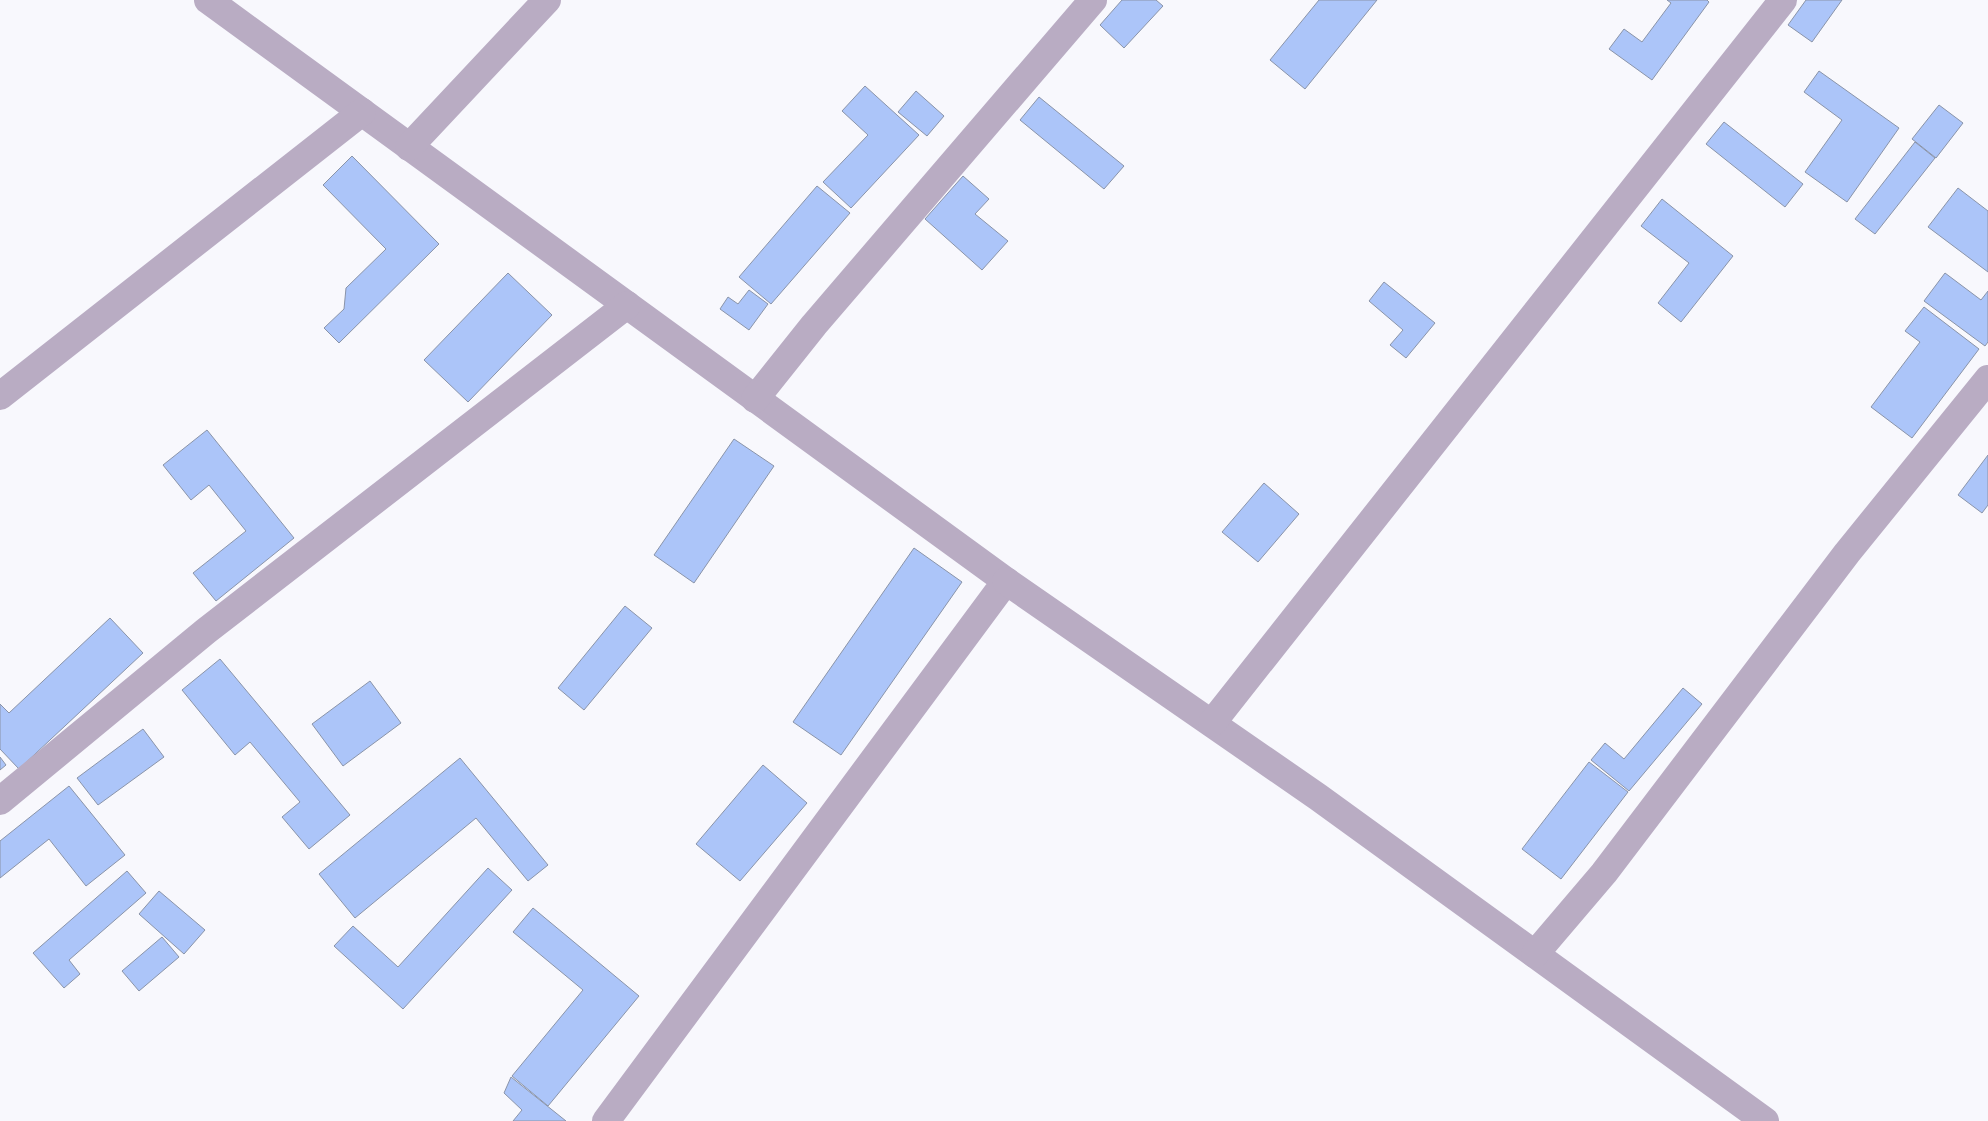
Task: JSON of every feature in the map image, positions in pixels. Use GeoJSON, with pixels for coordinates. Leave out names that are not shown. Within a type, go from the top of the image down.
{"type":"FeatureCollection","features":[{"type":"Feature","properties":{"kind":"street"},"geometry":{"type":"LineString","coordinates":[[208,0],[1006,581],[1318,797],[1765,1121]]}},
{"type":"Feature","properties":{"kind":"street"},"geometry":{"type":"LineString","coordinates":[[409,147],[547,0]]}},
{"type":"Feature","properties":{"kind":"street"},"geometry":{"type":"LineString","coordinates":[[755,399],[814,325],[1093,0]]}},
{"type":"Feature","properties":{"kind":"street"},"geometry":{"type":"LineString","coordinates":[[1212,723],[1784,0]]}},
{"type":"Feature","properties":{"kind":"street"},"geometry":{"type":"LineString","coordinates":[[0,396],[362,112]]}},
{"type":"Feature","properties":{"kind":"street"},"geometry":{"type":"LineString","coordinates":[[0,801],[206,631],[627,305]]}},
{"type":"Feature","properties":{"kind":"street"},"geometry":{"type":"LineString","coordinates":[[1535,954],[1604,873],[1847,553],[1988,379]]}},
{"type":"Feature","properties":{"kind":"street"},"geometry":{"type":"LineString","coordinates":[[606,1121],[1006,581]]}},
{"type":"Feature","properties":{"kind":"building"},"geometry":{"type":"Polygon","coordinates":[[[1122,0],[1156,0],[1163,6],[1124,48],[1100,25],[1122,0]]]}},
{"type":"Feature","properties":{"kind":"building"},"geometry":{"type":"Polygon","coordinates":[[[1319,0],[1377,0],[1305,89],[1270,60],[1319,0]]]}},
{"type":"Feature","properties":{"kind":"building"},"geometry":{"type":"Polygon","coordinates":[[[1667,0],[1707,0],[1709,2],[1652,80],[1609,49],[1624,29],[1642,42],[1671,3],[1667,0]]]}},
{"type":"Feature","properties":{"kind":"building"},"geometry":{"type":"Polygon","coordinates":[[[1806,0],[1842,0],[1812,42],[1788,25],[1806,0]]]}},
{"type":"Feature","properties":{"kind":"building"},"geometry":{"type":"Polygon","coordinates":[[[1819,71],[1899,128],[1847,202],[1805,172],[1842,120],[1804,92],[1819,71]]]}},
{"type":"Feature","properties":{"kind":"building"},"geometry":{"type":"Polygon","coordinates":[[[865,86],[919,135],[851,208],[823,182],[868,135],[842,111],[865,86]]]}},
{"type":"Feature","properties":{"kind":"building"},"geometry":{"type":"Polygon","coordinates":[[[916,91],[944,116],[927,136],[898,112],[916,91]]]}},
{"type":"Feature","properties":{"kind":"building"},"geometry":{"type":"Polygon","coordinates":[[[1039,97],[1124,166],[1104,189],[1020,120],[1039,97]]]}},
{"type":"Feature","properties":{"kind":"building"},"geometry":{"type":"Polygon","coordinates":[[[1939,105],[1963,123],[1936,158],[1912,139],[1939,105]]]}},
{"type":"Feature","properties":{"kind":"building"},"geometry":{"type":"Polygon","coordinates":[[[1724,122],[1803,184],[1785,207],[1706,144],[1724,122]]]}},
{"type":"Feature","properties":{"kind":"building"},"geometry":{"type":"Polygon","coordinates":[[[1915,142],[1935,158],[1875,234],[1855,219],[1915,142]]]}},
{"type":"Feature","properties":{"kind":"building"},"geometry":{"type":"Polygon","coordinates":[[[352,156],[439,244],[339,343],[324,328],[344,309],[346,288],[386,249],[323,185],[352,156]]]}},
{"type":"Feature","properties":{"kind":"building"},"geometry":{"type":"Polygon","coordinates":[[[963,176],[989,199],[975,214],[1008,241],[982,270],[925,219],[963,176]]]}},
{"type":"Feature","properties":{"kind":"building"},"geometry":{"type":"Polygon","coordinates":[[[817,186],[850,213],[771,304],[739,277],[817,186]]]}},
{"type":"Feature","properties":{"kind":"building"},"geometry":{"type":"Polygon","coordinates":[[[1958,188],[1988,211],[1988,272],[1928,227],[1958,188]]]}},
{"type":"Feature","properties":{"kind":"building"},"geometry":{"type":"Polygon","coordinates":[[[1662,199],[1733,256],[1681,322],[1658,303],[1689,263],[1641,226],[1662,199]]]}},
{"type":"Feature","properties":{"kind":"building"},"geometry":{"type":"Polygon","coordinates":[[[508,273],[552,315],[468,402],[424,360],[508,273]]]}},
{"type":"Feature","properties":{"kind":"building"},"geometry":{"type":"Polygon","coordinates":[[[1945,273],[1981,300],[1988,291],[1988,342],[1985,346],[1924,301],[1945,273]]]}},
{"type":"Feature","properties":{"kind":"building"},"geometry":{"type":"Polygon","coordinates":[[[1384,282],[1435,323],[1406,358],[1390,345],[1403,330],[1369,301],[1384,282]]]}},
{"type":"Feature","properties":{"kind":"building"},"geometry":{"type":"Polygon","coordinates":[[[749,290],[768,304],[749,330],[720,309],[728,297],[738,304],[749,290]]]}},
{"type":"Feature","properties":{"kind":"building"},"geometry":{"type":"Polygon","coordinates":[[[1924,307],[1979,349],[1912,438],[1871,407],[1920,342],[1905,331],[1924,307]]]}},
{"type":"Feature","properties":{"kind":"building"},"geometry":{"type":"Polygon","coordinates":[[[207,430],[294,538],[216,601],[193,573],[246,531],[209,485],[191,500],[163,465],[207,430]]]}},
{"type":"Feature","properties":{"kind":"building"},"geometry":{"type":"Polygon","coordinates":[[[734,439],[774,466],[694,583],[654,555],[734,439]]]}},
{"type":"Feature","properties":{"kind":"building"},"geometry":{"type":"Polygon","coordinates":[[[1988,455],[1988,505],[1982,513],[1958,495],[1988,455]]]}},
{"type":"Feature","properties":{"kind":"building"},"geometry":{"type":"Polygon","coordinates":[[[1264,483],[1299,514],[1258,562],[1222,532],[1264,483]]]}},
{"type":"Feature","properties":{"kind":"building"},"geometry":{"type":"Polygon","coordinates":[[[914,548],[962,582],[841,755],[793,722],[914,548]]]}},
{"type":"Feature","properties":{"kind":"building"},"geometry":{"type":"Polygon","coordinates":[[[625,606],[652,628],[584,710],[558,688],[625,606]]]}},
{"type":"Feature","properties":{"kind":"building"},"geometry":{"type":"Polygon","coordinates":[[[110,618],[143,653],[19,769],[0,749],[0,704],[9,713],[110,618]]]}},
{"type":"Feature","properties":{"kind":"building"},"geometry":{"type":"Polygon","coordinates":[[[220,659],[350,815],[309,849],[282,817],[300,802],[250,742],[235,755],[182,690],[220,659]]]}},
{"type":"Feature","properties":{"kind":"building"},"geometry":{"type":"Polygon","coordinates":[[[370,681],[401,723],[343,766],[312,724],[370,681]]]}},
{"type":"Feature","properties":{"kind":"building"},"geometry":{"type":"Polygon","coordinates":[[[1683,688],[1702,704],[1629,791],[1591,760],[1605,743],[1624,759],[1683,688]]]}},
{"type":"Feature","properties":{"kind":"building"},"geometry":{"type":"Polygon","coordinates":[[[143,729],[164,757],[98,805],[77,778],[143,729]]]}},
{"type":"Feature","properties":{"kind":"building"},"geometry":{"type":"Polygon","coordinates":[[[0,757],[6,765],[0,770],[0,757]]]}},
{"type":"Feature","properties":{"kind":"building"},"geometry":{"type":"Polygon","coordinates":[[[460,758],[548,865],[528,881],[476,818],[355,918],[319,874],[460,758]]]}},
{"type":"Feature","properties":{"kind":"building"},"geometry":{"type":"Polygon","coordinates":[[[1589,762],[1628,792],[1561,879],[1522,849],[1589,762]]]}},
{"type":"Feature","properties":{"kind":"building"},"geometry":{"type":"Polygon","coordinates":[[[763,765],[807,803],[740,881],[696,844],[763,765]]]}},
{"type":"Feature","properties":{"kind":"building"},"geometry":{"type":"Polygon","coordinates":[[[69,786],[125,855],[86,886],[49,839],[0,878],[0,841],[69,786]]]}},
{"type":"Feature","properties":{"kind":"building"},"geometry":{"type":"Polygon","coordinates":[[[488,868],[512,890],[403,1009],[334,946],[353,926],[398,967],[488,868]]]}},
{"type":"Feature","properties":{"kind":"building"},"geometry":{"type":"Polygon","coordinates":[[[127,871],[146,893],[69,960],[80,974],[64,988],[33,953],[127,871]]]}},
{"type":"Feature","properties":{"kind":"building"},"geometry":{"type":"Polygon","coordinates":[[[159,891],[205,930],[184,954],[139,914],[159,891]]]}},
{"type":"Feature","properties":{"kind":"building"},"geometry":{"type":"Polygon","coordinates":[[[533,908],[639,996],[548,1106],[512,1076],[583,990],[513,932],[533,908]]]}},
{"type":"Feature","properties":{"kind":"building"},"geometry":{"type":"Polygon","coordinates":[[[162,937],[179,957],[139,991],[122,971],[162,937]]]}},
{"type":"Feature","properties":{"kind":"building"},"geometry":{"type":"Polygon","coordinates":[[[511,1077],[566,1121],[513,1121],[522,1110],[504,1093],[511,1077]]]}}]}
